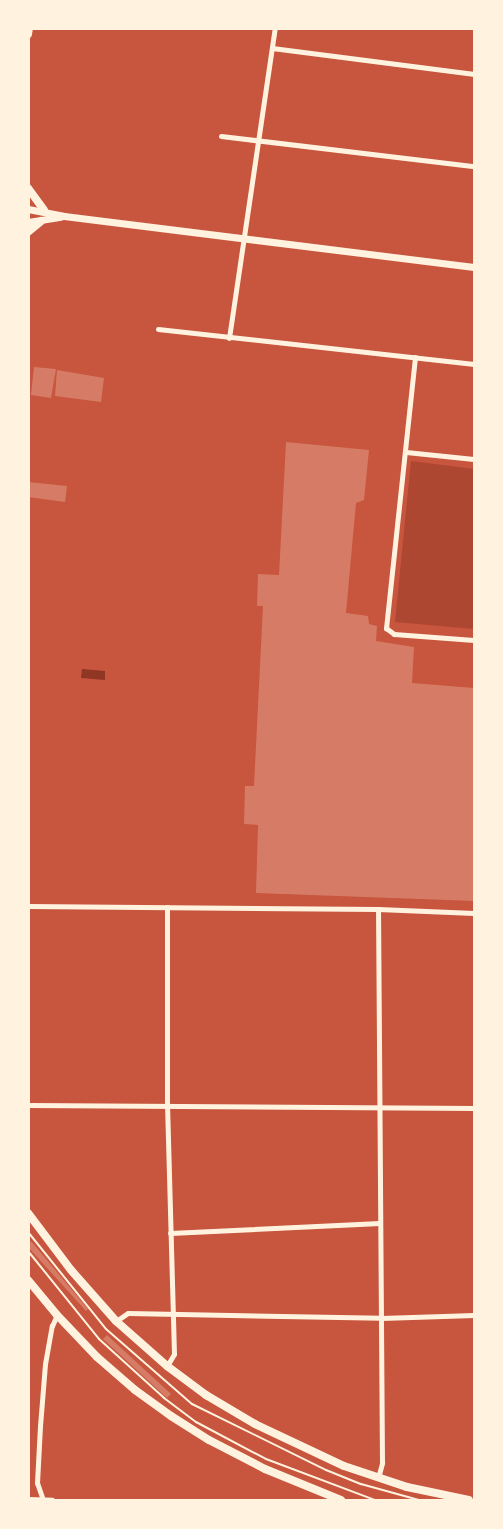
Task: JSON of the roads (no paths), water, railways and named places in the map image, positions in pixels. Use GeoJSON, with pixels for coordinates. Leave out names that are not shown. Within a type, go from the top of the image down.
{"type":"FeatureCollection","features":[{"type":"Feature","properties":{"kind":"main road"},"geometry":{"type":"LineString","coordinates":[[28,34],[29,28]]}},
{"type":"Feature","properties":{"kind":"main road"},"geometry":{"type":"LineString","coordinates":[[28,188],[44,210]]}},
{"type":"Feature","properties":{"kind":"main road"},"geometry":{"type":"LineString","coordinates":[[28,232],[41,221]]}},
{"type":"Feature","properties":{"kind":"main road"},"geometry":{"type":"LineString","coordinates":[[28,1213],[71,1270],[116,1321],[167,1366],[206,1395],[302,1448],[378,1478],[469,1500]]}},
{"type":"Feature","properties":{"kind":"main road"},"geometry":{"type":"LineString","coordinates":[[28,1280],[57,1316],[97,1357],[135,1390],[180,1422],[265,1469],[342,1500]]}},
{"type":"Feature","properties":{"kind":"street"},"geometry":{"type":"LineString","coordinates":[[229,338],[275,28]]}},
{"type":"Feature","properties":{"kind":"street"},"geometry":{"type":"LineString","coordinates":[[272,48],[474,74]]}},
{"type":"Feature","properties":{"kind":"street"},"geometry":{"type":"LineString","coordinates":[[221,136],[474,166]]}},
{"type":"Feature","properties":{"kind":"street"},"geometry":{"type":"LineString","coordinates":[[28,209],[44,210],[64,216],[474,267]]}},
{"type":"Feature","properties":{"kind":"street"},"geometry":{"type":"LineString","coordinates":[[28,222],[64,216]]}},
{"type":"Feature","properties":{"kind":"street"},"geometry":{"type":"LineString","coordinates":[[159,329],[474,364]]}},
{"type":"Feature","properties":{"kind":"street"},"geometry":{"type":"LineString","coordinates":[[415,357],[386,628],[394,634],[474,640]]}},
{"type":"Feature","properties":{"kind":"street"},"geometry":{"type":"LineString","coordinates":[[406,452],[474,459]]}},
{"type":"Feature","properties":{"kind":"street"},"geometry":{"type":"LineString","coordinates":[[28,906],[378,909],[474,913]]}},
{"type":"Feature","properties":{"kind":"street"},"geometry":{"type":"LineString","coordinates":[[167,907],[167,1106],[174,1354],[167,1366]]}},
{"type":"Feature","properties":{"kind":"street"},"geometry":{"type":"LineString","coordinates":[[378,909],[382,1464],[378,1478]]}},
{"type":"Feature","properties":{"kind":"street"},"geometry":{"type":"LineString","coordinates":[[28,1105],[474,1108]]}},
{"type":"Feature","properties":{"kind":"street"},"geometry":{"type":"LineString","coordinates":[[170,1233],[380,1223]]}},
{"type":"Feature","properties":{"kind":"street"},"geometry":{"type":"LineString","coordinates":[[116,1321],[128,1313],[381,1318],[474,1315]]}},
{"type":"Feature","properties":{"kind":"street"},"geometry":{"type":"LineString","coordinates":[[43,1500],[37,1483],[40,1426],[45,1364],[52,1326],[57,1316]]}},
{"type":"Feature","properties":{"kind":"street"},"geometry":{"type":"LineString","coordinates":[[28,1499],[52,1500]]}},
{"type":"Feature","properties":{"kind":"lane"},"geometry":{"type":"LineString","coordinates":[[28,1232],[106,1329],[192,1404],[326,1470],[361,1484],[419,1500]]}},
{"type":"Feature","properties":{"kind":"lane"},"geometry":{"type":"LineString","coordinates":[[28,1251],[99,1339],[164,1398],[196,1422],[266,1459],[375,1500]]}}]}
